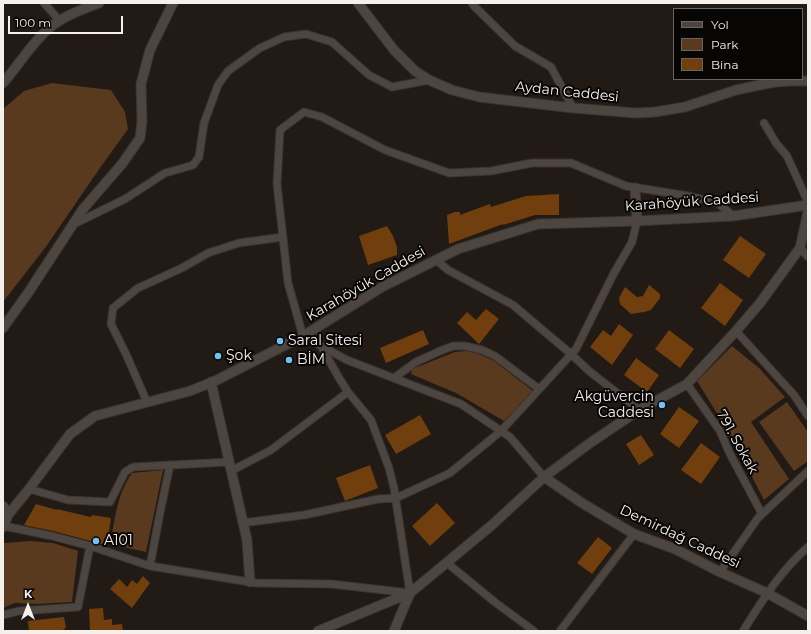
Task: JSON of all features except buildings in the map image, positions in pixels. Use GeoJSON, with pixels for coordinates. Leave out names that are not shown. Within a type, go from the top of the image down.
{"type":"FeatureCollection","features":[{"type":"Feature","properties":{"kind":"street"},"geometry":{"type":"LineString","coordinates":[[44,3],[59,20]]}},
{"type":"Feature","properties":{"kind":"street"},"geometry":{"type":"LineString","coordinates":[[3,84],[37,40],[49,28],[59,20],[99,3]]}},
{"type":"Feature","properties":{"kind":"street"},"geometry":{"type":"LineString","coordinates":[[3,328],[28,294],[83,209],[122,164],[140,138],[142,122],[141,84],[150,50],[173,3]]}},
{"type":"Feature","properties":{"kind":"street","name":"Aydan Caddesi"},"geometry":{"type":"LineString","coordinates":[[358,3],[394,50],[415,71],[429,80],[452,90],[479,97],[573,108],[636,113],[655,112],[685,107],[736,90],[755,86],[780,82],[808,81]]}},
{"type":"Feature","properties":{"kind":"street"},"geometry":{"type":"LineString","coordinates":[[472,3],[515,46],[551,67],[573,108]]}},
{"type":"Feature","properties":{"kind":"street"},"geometry":{"type":"LineString","coordinates":[[72,226],[125,199],[165,173],[193,165],[199,157],[204,123],[218,85],[228,71],[260,48],[284,37],[306,34],[332,42],[369,75],[392,87],[429,80]]}},
{"type":"Feature","properties":{"kind":"street"},"geometry":{"type":"LineString","coordinates":[[544,476],[510,437],[461,404],[348,360],[303,336],[288,283],[277,184],[280,130],[304,112],[322,116],[385,150],[448,173],[491,171],[532,163],[571,163],[626,186],[689,196],[718,203],[733,216]]}},
{"type":"Feature","properties":{"kind":"street"},"geometry":{"type":"LineString","coordinates":[[764,123],[776,143],[788,156],[808,202]]}},
{"type":"Feature","properties":{"kind":"street"},"geometry":{"type":"LineString","coordinates":[[242,524],[304,515],[378,499],[396,498],[450,473],[501,431],[576,349],[614,273],[632,242],[637,221],[635,188]]}},
{"type":"Feature","properties":{"kind":"street","name":"Karahöyük Caddesi"},"geometry":{"type":"LineString","coordinates":[[4,527],[8,515],[70,434],[95,416],[190,391],[211,382],[303,336],[382,288],[458,249],[538,224],[733,216],[808,205]]}},
{"type":"Feature","properties":{"kind":"street"},"geometry":{"type":"LineString","coordinates":[[318,631],[410,593],[492,525],[544,476],[639,410],[687,384],[760,303],[800,248],[808,212]]}},
{"type":"Feature","properties":{"kind":"street"},"geometry":{"type":"LineString","coordinates":[[146,402],[126,354],[111,324],[113,308],[138,288],[182,268],[208,253],[239,243],[283,237]]}},
{"type":"Feature","properties":{"kind":"street"},"geometry":{"type":"LineString","coordinates":[[800,248],[808,258]]}},
{"type":"Feature","properties":{"kind":"street"},"geometry":{"type":"LineString","coordinates":[[436,260],[448,270],[513,305],[589,371],[639,410]]}},
{"type":"Feature","properties":{"kind":"street"},"geometry":{"type":"LineString","coordinates":[[736,331],[794,395],[808,416]]}},
{"type":"Feature","properties":{"kind":"street"},"geometry":{"type":"LineString","coordinates":[[321,346],[348,392],[371,420],[389,468],[396,498],[410,593],[394,631]]}},
{"type":"Feature","properties":{"kind":"street"},"geometry":{"type":"LineString","coordinates":[[394,378],[416,362],[440,351],[453,346],[465,346],[482,350],[495,356],[539,389]]}},
{"type":"Feature","properties":{"kind":"street"},"geometry":{"type":"LineString","coordinates":[[211,382],[242,524],[247,540],[250,582]]}},
{"type":"Feature","properties":{"kind":"street","name":"791. Sokak"},"geometry":{"type":"LineString","coordinates":[[687,384],[720,432],[762,514]]}},
{"type":"Feature","properties":{"kind":"street"},"geometry":{"type":"LineString","coordinates":[[29,489],[68,500],[110,502],[125,472],[133,467],[170,465],[230,467],[271,450],[348,392]]}},
{"type":"Feature","properties":{"kind":"street"},"geometry":{"type":"LineString","coordinates":[[150,566],[170,465]]}},
{"type":"Feature","properties":{"kind":"street"},"geometry":{"type":"LineString","coordinates":[[720,572],[758,518],[808,471]]}},
{"type":"Feature","properties":{"kind":"street","name":"Demirdağ Caddesi"},"geometry":{"type":"LineString","coordinates":[[544,476],[582,503],[634,534],[675,549],[720,572],[767,593],[808,616]]}},
{"type":"Feature","properties":{"kind":"street"},"geometry":{"type":"LineString","coordinates":[[3,506],[8,515]]}},
{"type":"Feature","properties":{"kind":"street"},"geometry":{"type":"LineString","coordinates":[[4,527],[52,536],[90,546],[150,566],[250,582],[331,584],[410,593]]}},
{"type":"Feature","properties":{"kind":"street"},"geometry":{"type":"LineString","coordinates":[[560,631],[634,534]]}},
{"type":"Feature","properties":{"kind":"street"},"geometry":{"type":"LineString","coordinates":[[3,615],[19,611],[78,607],[90,546]]}},
{"type":"Feature","properties":{"kind":"street"},"geometry":{"type":"LineString","coordinates":[[743,631],[767,593],[796,556],[808,547]]}},
{"type":"Feature","properties":{"kind":"street"},"geometry":{"type":"LineString","coordinates":[[448,563],[496,603],[534,631]]}},
{"type":"Feature","properties":{"kind":"green space"},"geometry":{"type":"Polygon","coordinates":[[[52,83],[111,90],[125,112],[128,129],[45,248],[3,302],[3,109],[24,91],[52,83]]]}},
{"type":"Feature","properties":{"kind":"green space"},"geometry":{"type":"Polygon","coordinates":[[[732,346],[759,368],[785,397],[751,422],[789,479],[764,500],[731,436],[697,381],[732,346]]]}},
{"type":"Feature","properties":{"kind":"green space"},"geometry":{"type":"Polygon","coordinates":[[[467,351],[479,354],[494,361],[533,391],[504,421],[456,393],[411,374],[412,369],[455,352],[467,351]]]}},
{"type":"Feature","properties":{"kind":"green space"},"geometry":{"type":"Polygon","coordinates":[[[787,402],[808,432],[808,461],[794,471],[759,422],[787,402]]]}},
{"type":"Feature","properties":{"kind":"green space"},"geometry":{"type":"Polygon","coordinates":[[[163,470],[146,552],[110,544],[120,498],[132,473],[163,470]]]}},
{"type":"Feature","properties":{"kind":"green space"},"geometry":{"type":"Polygon","coordinates":[[[31,541],[53,543],[78,551],[72,602],[37,604],[15,603],[3,608],[3,543],[31,541]]]}},
{"type":"Feature","properties":{"kind":"place","name":"Saral Sitesi"},"geometry":{"type":"Point","coordinates":[280,341]}},
{"type":"Feature","properties":{"kind":"place","name":"Şok"},"geometry":{"type":"Point","coordinates":[218,356]}},
{"type":"Feature","properties":{"kind":"place","name":"BİM"},"geometry":{"type":"Point","coordinates":[289,360]}},
{"type":"Feature","properties":{"kind":"place","name":"Akgüvercin Caddesi"},"geometry":{"type":"Point","coordinates":[662,405]}},
{"type":"Feature","properties":{"kind":"place","name":"A101"},"geometry":{"type":"Point","coordinates":[96,541]}}]}
